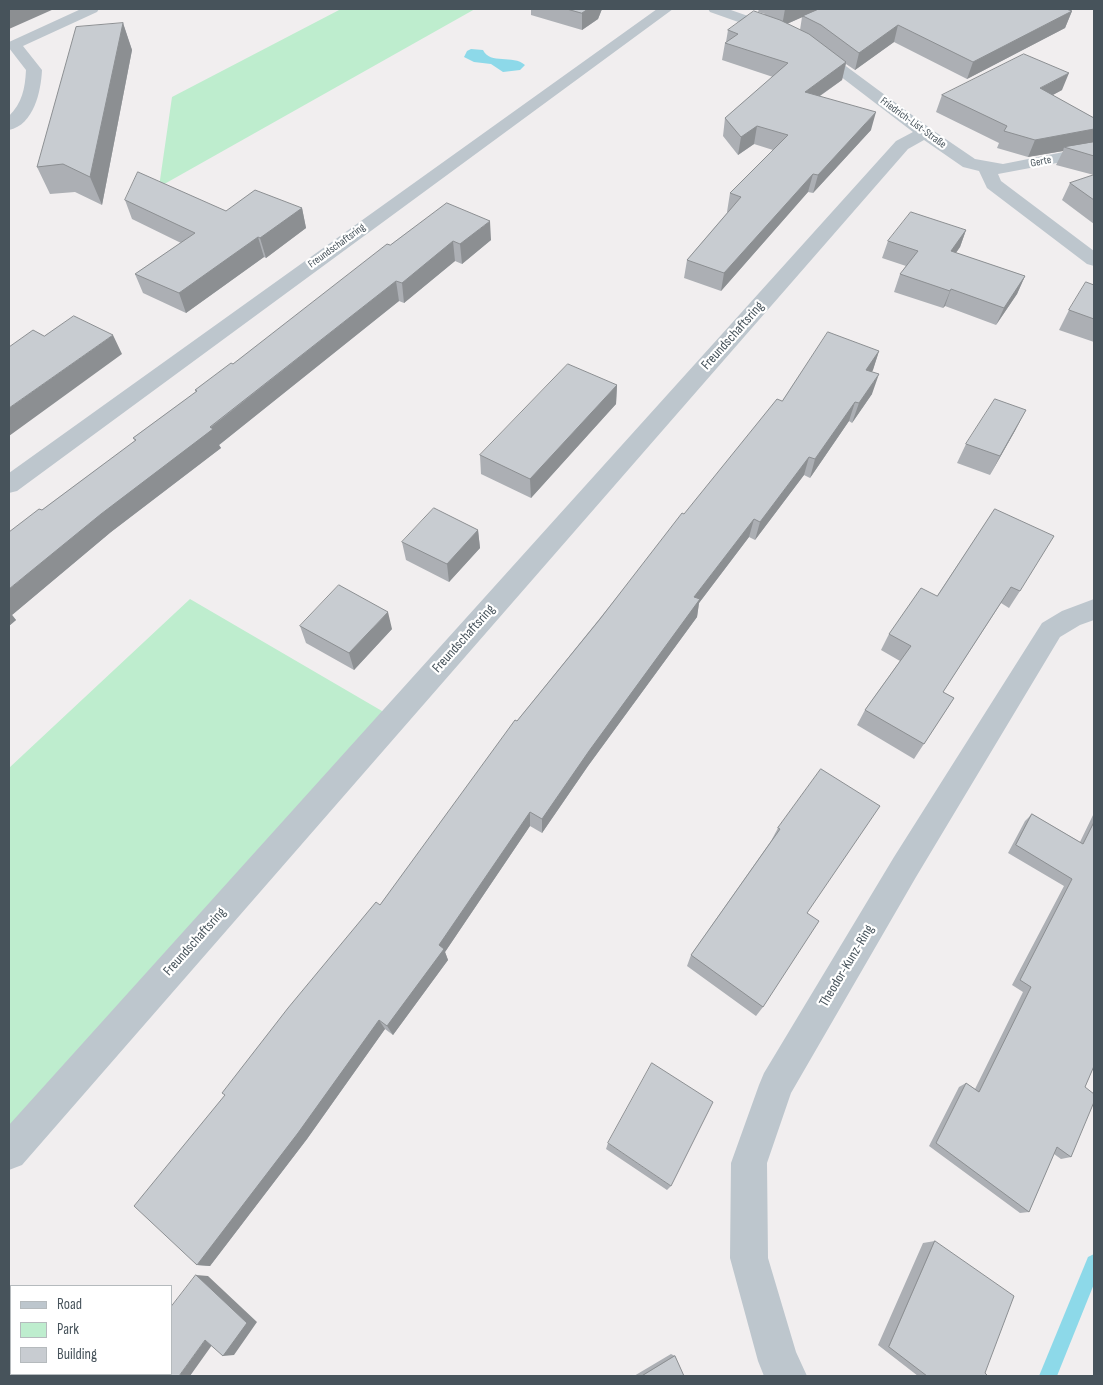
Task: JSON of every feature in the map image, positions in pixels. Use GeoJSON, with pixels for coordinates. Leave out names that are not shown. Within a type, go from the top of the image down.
{"type":"FeatureCollection","features":[{"type":"Feature","properties":{"kind":"street"},"geometry":{"type":"LineString","coordinates":[[9,125],[24,111],[33,90],[34,70],[11,46],[92,9]]}},
{"type":"Feature","properties":{"kind":"street","name":"Freundschaftsring"},"geometry":{"type":"LineString","coordinates":[[9,485],[666,9]]}},
{"type":"Feature","properties":{"kind":"street","name":"Friedrich-List-Straße"},"geometry":{"type":"LineString","coordinates":[[715,9],[783,33],[811,47],[925,133],[969,163],[987,168]]}},
{"type":"Feature","properties":{"kind":"street"},"geometry":{"type":"LineString","coordinates":[[783,33],[801,25]]}},
{"type":"Feature","properties":{"kind":"street","name":"Freundschaftsring"},"geometry":{"type":"LineString","coordinates":[[9,1152],[902,145],[925,133]]}},
{"type":"Feature","properties":{"kind":"street","name":"Gerte"},"geometry":{"type":"LineString","coordinates":[[987,168],[1004,169],[1017,167],[1094,151]]}},
{"type":"Feature","properties":{"kind":"street"},"geometry":{"type":"LineString","coordinates":[[987,168],[994,184],[1094,260]]}},
{"type":"Feature","properties":{"kind":"street","name":"Theodor-Kunz-Ring"},"geometry":{"type":"LineString","coordinates":[[787,1376],[778,1361],[749,1258],[749,1163],[776,1085],[904,867],[1051,630],[1071,618],[1094,609]]}},
{"type":"Feature","properties":{"kind":"green space"},"geometry":{"type":"Polygon","coordinates":[[[341,9],[475,9],[159,187],[172,97],[341,9]]]}},
{"type":"Feature","properties":{"kind":"green space"},"geometry":{"type":"Polygon","coordinates":[[[190,599],[394,718],[9,1152],[9,768],[190,599]]]}},
{"type":"Feature","properties":{"kind":"water"},"geometry":{"type":"Polygon","coordinates":[[[471,49],[483,50],[491,57],[514,60],[525,65],[520,70],[503,72],[491,64],[474,62],[464,57],[467,51],[471,49]]]}},
{"type":"Feature","properties":{"kind":"building"},"geometry":{"type":"Polygon","coordinates":[[[567,9],[588,9],[582,13],[567,9]]]}},
{"type":"Feature","properties":{"kind":"building"},"geometry":{"type":"Polygon","coordinates":[[[819,9],[1066,9],[1072,11],[973,62],[898,25],[859,53],[821,25],[803,16],[819,9]]]}},
{"type":"Feature","properties":{"kind":"building"},"geometry":{"type":"Polygon","coordinates":[[[754,11],[780,20],[809,34],[846,62],[805,92],[876,112],[818,175],[813,174],[724,273],[687,260],[741,197],[730,193],[788,135],[757,126],[741,137],[725,118],[788,63],[725,43],[738,34],[728,30],[754,11]]]}},
{"type":"Feature","properties":{"kind":"building"},"geometry":{"type":"Polygon","coordinates":[[[123,23],[90,177],[63,164],[37,167],[76,27],[123,23]]]}},
{"type":"Feature","properties":{"kind":"building"},"geometry":{"type":"Polygon","coordinates":[[[1024,54],[1069,73],[1040,88],[1094,118],[1094,129],[1035,140],[1004,131],[1007,126],[942,95],[1024,54]]]}},
{"type":"Feature","properties":{"kind":"building"},"geometry":{"type":"Polygon","coordinates":[[[1094,142],[1094,156],[1064,147],[1094,142]]]}},
{"type":"Feature","properties":{"kind":"building"},"geometry":{"type":"Polygon","coordinates":[[[138,172],[226,211],[255,190],[302,208],[179,293],[135,274],[195,233],[125,200],[138,172]]]}},
{"type":"Feature","properties":{"kind":"building"},"geometry":{"type":"Polygon","coordinates":[[[1094,175],[1094,200],[1070,183],[1094,175]]]}},
{"type":"Feature","properties":{"kind":"building"},"geometry":{"type":"Polygon","coordinates":[[[447,203],[490,221],[460,244],[453,241],[402,283],[396,281],[210,427],[213,429],[101,514],[9,589],[9,532],[39,509],[42,510],[136,440],[133,438],[197,391],[195,390],[231,363],[233,364],[387,244],[390,245],[447,203]]]}},
{"type":"Feature","properties":{"kind":"building"},"geometry":{"type":"Polygon","coordinates":[[[911,212],[966,230],[951,251],[1025,276],[1004,308],[951,289],[950,291],[900,274],[918,251],[888,241],[911,212]]]}},
{"type":"Feature","properties":{"kind":"building"},"geometry":{"type":"Polygon","coordinates":[[[1086,282],[1094,285],[1094,319],[1069,310],[1086,282]]]}},
{"type":"Feature","properties":{"kind":"building"},"geometry":{"type":"Polygon","coordinates":[[[74,316],[113,335],[9,408],[9,347],[33,330],[44,336],[74,316]]]}},
{"type":"Feature","properties":{"kind":"building"},"geometry":{"type":"Polygon","coordinates":[[[828,332],[879,351],[866,370],[879,374],[859,403],[855,402],[815,459],[809,457],[760,522],[754,519],[694,597],[700,599],[542,819],[530,812],[439,945],[444,949],[387,1026],[379,1020],[298,1133],[197,1265],[134,1206],[225,1095],[222,1093],[288,1008],[376,902],[380,905],[515,720],[517,721],[600,619],[682,513],[684,514],[777,399],[782,401],[828,332]]]}},
{"type":"Feature","properties":{"kind":"building"},"geometry":{"type":"Polygon","coordinates":[[[568,364],[617,385],[530,479],[480,455],[568,364]]]}},
{"type":"Feature","properties":{"kind":"building"},"geometry":{"type":"Polygon","coordinates":[[[995,399],[1026,410],[1000,456],[966,444],[995,399]]]}},
{"type":"Feature","properties":{"kind":"building"},"geometry":{"type":"Polygon","coordinates":[[[434,508],[478,530],[447,564],[402,542],[434,508]]]}},
{"type":"Feature","properties":{"kind":"building"},"geometry":{"type":"Polygon","coordinates":[[[995,509],[1054,536],[1020,591],[1011,587],[943,692],[954,698],[924,744],[865,710],[911,646],[889,634],[921,588],[937,596],[995,509]]]}},
{"type":"Feature","properties":{"kind":"building"},"geometry":{"type":"Polygon","coordinates":[[[339,585],[388,612],[349,653],[300,626],[339,585]]]}},
{"type":"Feature","properties":{"kind":"building"},"geometry":{"type":"Polygon","coordinates":[[[821,769],[880,806],[807,913],[819,921],[763,1007],[691,955],[821,769]]]}},
{"type":"Feature","properties":{"kind":"building"},"geometry":{"type":"Polygon","coordinates":[[[1032,814],[1083,844],[1094,822],[1094,1066],[1085,1087],[1094,1094],[1094,1102],[1071,1157],[1057,1147],[1029,1212],[936,1143],[966,1083],[979,1092],[1031,987],[1020,980],[1072,879],[1016,845],[1032,814]]]}},
{"type":"Feature","properties":{"kind":"building"},"geometry":{"type":"Polygon","coordinates":[[[652,1063],[713,1102],[671,1186],[608,1143],[652,1063]]]}},
{"type":"Feature","properties":{"kind":"building"},"geometry":{"type":"Polygon","coordinates":[[[935,1241],[1014,1296],[985,1373],[988,1376],[927,1376],[889,1347],[935,1241]]]}},
{"type":"Feature","properties":{"kind":"building"},"geometry":{"type":"Polygon","coordinates":[[[196,1275],[247,1323],[223,1356],[205,1340],[179,1376],[62,1376],[172,1375],[172,1306],[196,1275]]]}},
{"type":"Feature","properties":{"kind":"building"},"geometry":{"type":"Polygon","coordinates":[[[675,1356],[684,1376],[642,1376],[675,1356]]]}},
{"type":"Feature","properties":{"kind":"waterway"},"geometry":{"type":"LineString","coordinates":[[1048,1376],[1094,1263]]}}]}
